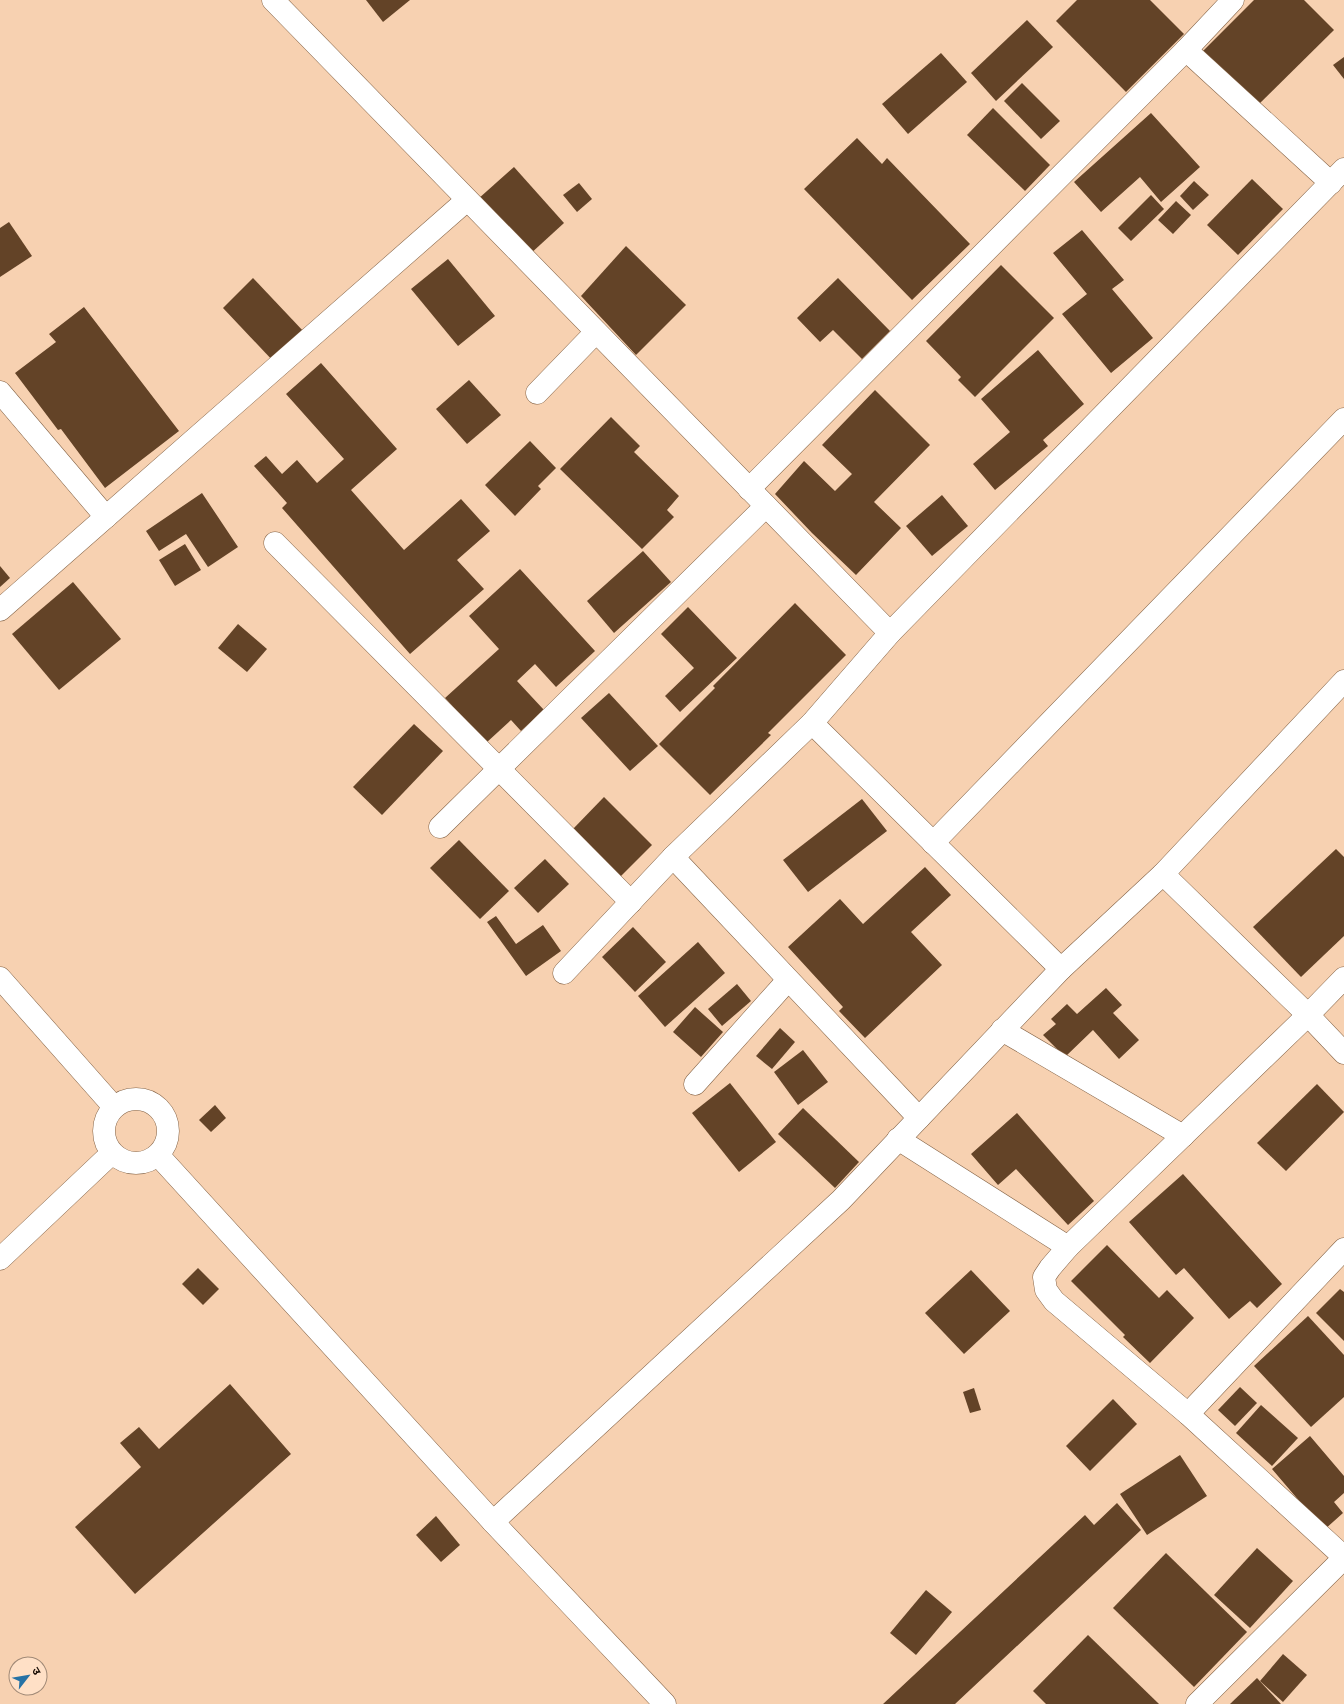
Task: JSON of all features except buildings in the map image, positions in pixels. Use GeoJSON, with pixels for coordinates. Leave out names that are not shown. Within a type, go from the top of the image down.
{"type":"FeatureCollection","features":[{"type":"Feature","properties":{"kind":"street"},"geometry":{"type":"LineString","coordinates":[[273,0],[890,632]]}},
{"type":"Feature","properties":{"kind":"street"},"geometry":{"type":"LineString","coordinates":[[750,489],[1186,50],[1233,0]]}},
{"type":"Feature","properties":{"kind":"street"},"geometry":{"type":"LineString","coordinates":[[564,973],[673,857],[812,723],[890,632],[1337,176],[1186,50]]}},
{"type":"Feature","properties":{"kind":"street"},"geometry":{"type":"LineString","coordinates":[[0,610],[467,200]]}},
{"type":"Feature","properties":{"kind":"street"},"geometry":{"type":"LineString","coordinates":[[536,393],[596,332]]}},
{"type":"Feature","properties":{"kind":"street"},"geometry":{"type":"LineString","coordinates":[[0,392],[106,517]]}},
{"type":"Feature","properties":{"kind":"street"},"geometry":{"type":"LineString","coordinates":[[933,843],[1344,419]]}},
{"type":"Feature","properties":{"kind":"street"},"geometry":{"type":"LineString","coordinates":[[440,827],[766,506]]}},
{"type":"Feature","properties":{"kind":"street"},"geometry":{"type":"LineString","coordinates":[[275,543],[631,902]]}},
{"type":"Feature","properties":{"kind":"street"},"geometry":{"type":"LineString","coordinates":[[493,1522],[841,1200],[1061,969],[1163,874],[1344,681]]}},
{"type":"Feature","properties":{"kind":"street"},"geometry":{"type":"LineString","coordinates":[[812,723],[1061,969]]}},
{"type":"Feature","properties":{"kind":"street"},"geometry":{"type":"LineString","coordinates":[[673,857],[919,1118]]}},
{"type":"Feature","properties":{"kind":"street"},"geometry":{"type":"LineString","coordinates":[[1163,874],[1308,1015],[1344,1053]]}},
{"type":"Feature","properties":{"kind":"street"},"geometry":{"type":"LineString","coordinates":[[0,978],[114,1107]]}},
{"type":"Feature","properties":{"kind":"street"},"geometry":{"type":"LineString","coordinates":[[1197,1704],[1344,1557],[1188,1414],[1054,1301],[1046,1290],[1044,1277],[1068,1247],[1308,1015],[1344,978]]}},
{"type":"Feature","properties":{"kind":"street"},"geometry":{"type":"LineString","coordinates":[[695,1084],[788,980]]}},
{"type":"Feature","properties":{"kind":"street"},"geometry":{"type":"LineString","coordinates":[[1002,1030],[1182,1136]]}},
{"type":"Feature","properties":{"kind":"street"},"geometry":{"type":"LineString","coordinates":[[141,1099],[154,1104],[164,1115],[168,1129],[166,1143],[158,1155],[147,1161],[134,1163],[122,1160],[112,1153],[105,1140],[104,1126],[106,1119],[114,1107],[127,1100],[141,1099]]}},
{"type":"Feature","properties":{"kind":"street"},"geometry":{"type":"LineString","coordinates":[[898,1139],[1068,1247]]}},
{"type":"Feature","properties":{"kind":"street"},"geometry":{"type":"LineString","coordinates":[[0,1259],[112,1153]]}},
{"type":"Feature","properties":{"kind":"street"},"geometry":{"type":"LineString","coordinates":[[158,1155],[493,1522],[665,1704]]}},
{"type":"Feature","properties":{"kind":"street"},"geometry":{"type":"LineString","coordinates":[[1188,1414],[1344,1249]]}}]}
